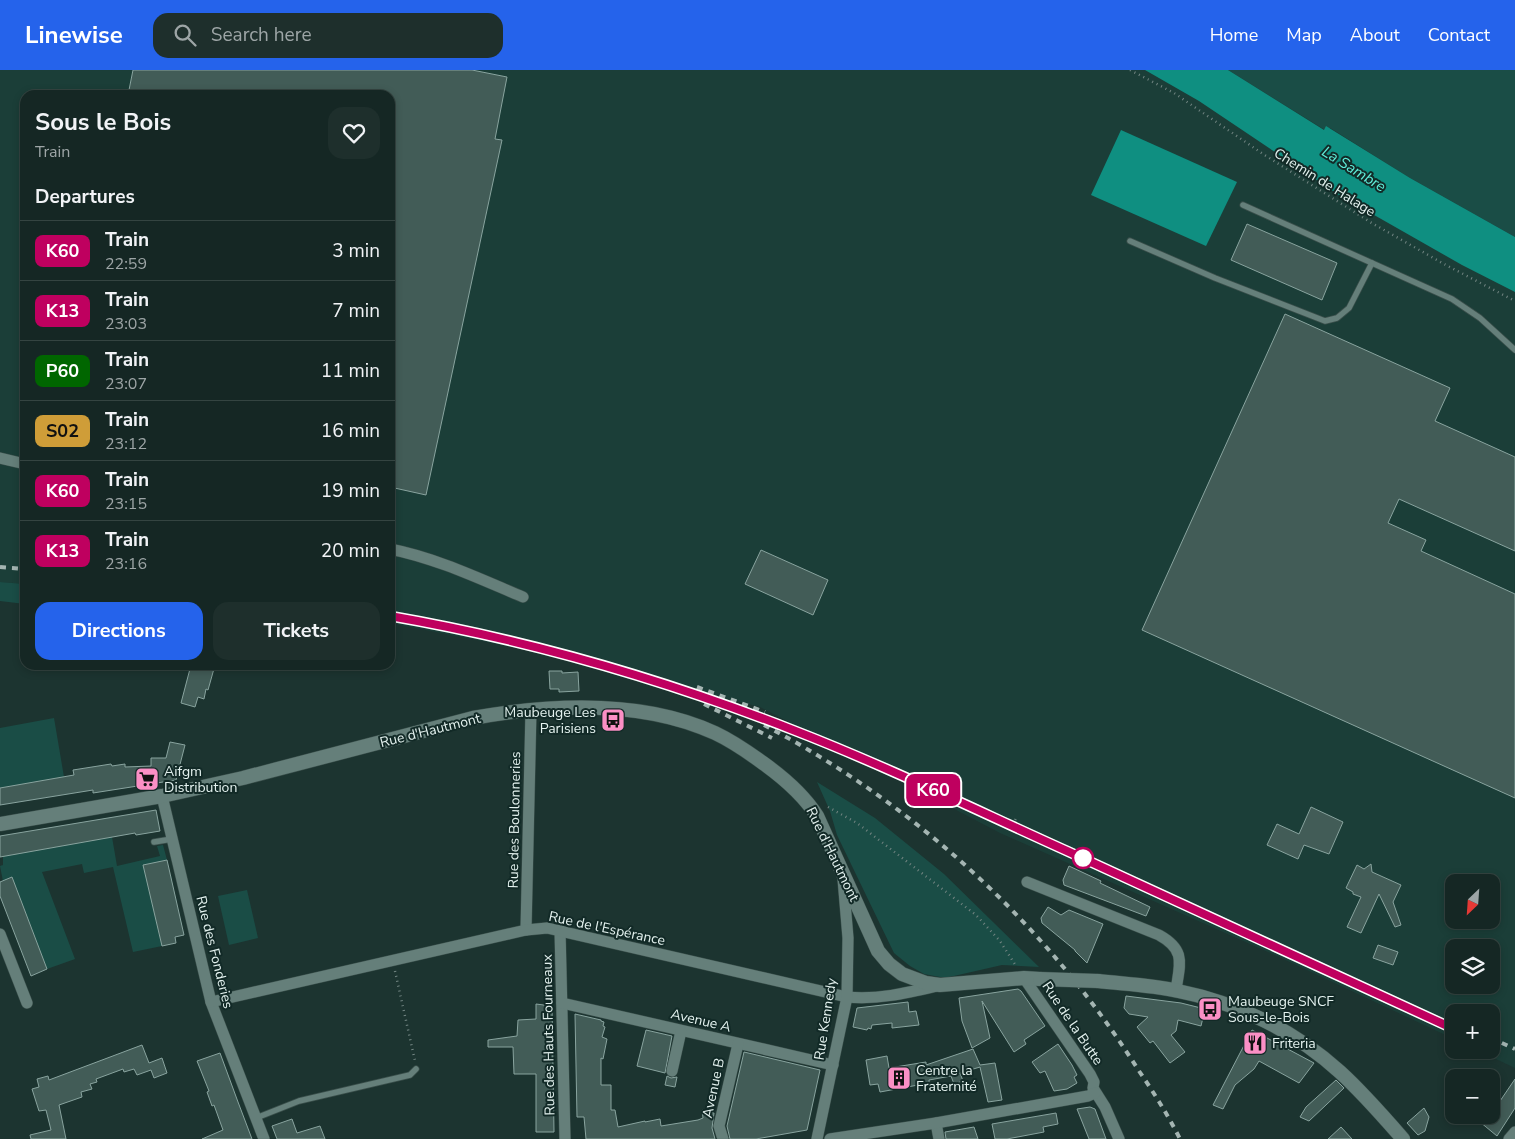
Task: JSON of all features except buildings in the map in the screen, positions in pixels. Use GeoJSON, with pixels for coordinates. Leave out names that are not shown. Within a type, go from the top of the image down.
{"type":"FeatureCollection","features":[{"type":"Feature","properties":{"kind":"street"},"geometry":{"type":"LineString","coordinates":[[0,458],[20,463]]}},
{"type":"Feature","properties":{"kind":"street"},"geometry":{"type":"LineString","coordinates":[[395,551],[439,564],[523,597]]}},
{"type":"Feature","properties":{"kind":"street","name":"Rue d'Hautmont"},"geometry":{"type":"LineString","coordinates":[[0,824],[162,796],[243,778],[473,718],[531,710],[611,708],[655,713],[716,733],[751,754],[789,783],[810,804],[878,951],[889,964],[902,974],[926,983],[940,985],[1024,978],[1098,981],[1176,990],[1216,1000],[1263,1019],[1318,1054],[1340,1072],[1403,1139]]}},
{"type":"Feature","properties":{"kind":"street","name":"Rue des Boulonneries"},"geometry":{"type":"LineString","coordinates":[[526,930],[531,710]]}},
{"type":"Feature","properties":{"kind":"street","name":"Rue des Fonderies"},"geometry":{"type":"LineString","coordinates":[[162,796],[210,1002],[264,1139]]}},
{"type":"Feature","properties":{"kind":"street","name":"Rue Kennedy"},"geometry":{"type":"LineString","coordinates":[[818,1139],[846,997],[848,938],[842,872]]}},
{"type":"Feature","properties":{"kind":"street"},"geometry":{"type":"LineString","coordinates":[[1027,882],[1168,940],[1179,953],[1176,990]]}},
{"type":"Feature","properties":{"kind":"street","name":"Rue de l'Espérance"},"geometry":{"type":"LineString","coordinates":[[210,1002],[526,930],[547,928],[846,997],[899,995],[940,985]]}},
{"type":"Feature","properties":{"kind":"street","name":"Rue des Hauts Fourneaux"},"geometry":{"type":"LineString","coordinates":[[560,930],[565,1139]]}},
{"type":"Feature","properties":{"kind":"street"},"geometry":{"type":"LineString","coordinates":[[0,934],[27,1003]]}},
{"type":"Feature","properties":{"kind":"street","name":"Rue de la Butte"},"geometry":{"type":"LineString","coordinates":[[1024,978],[1090,1074],[1094,1082],[1093,1088],[1095,1093],[1105,1107],[1119,1139]]}},
{"type":"Feature","properties":{"kind":"street","name":"Avenue A"},"geometry":{"type":"LineString","coordinates":[[562,1003],[833,1065]]}},
{"type":"Feature","properties":{"kind":"street"},"geometry":{"type":"LineString","coordinates":[[672,1071],[681,1031]]}},
{"type":"Feature","properties":{"kind":"street","name":"Avenue B"},"geometry":{"type":"LineString","coordinates":[[723,1139],[720,1126],[738,1044]]}},
{"type":"Feature","properties":{"kind":"street"},"geometry":{"type":"LineString","coordinates":[[830,1139],[936,1123],[1088,1096],[1095,1093]]}},
{"type":"Feature","properties":{"kind":"street"},"geometry":{"type":"LineString","coordinates":[[936,1123],[938,1139]]}},
{"type":"Feature","properties":{"kind":"street"},"geometry":{"type":"LineString","coordinates":[[1509,1139],[1515,1132]]}},
{"type":"Feature","properties":{"kind":"lane"},"geometry":{"type":"LineString","coordinates":[[1243,205],[1452,299],[1480,318],[1515,350]]}},
{"type":"Feature","properties":{"kind":"lane"},"geometry":{"type":"LineString","coordinates":[[1130,241],[1215,278],[1326,321],[1337,318],[1349,308],[1372,263]]}},
{"type":"Feature","properties":{"kind":"lane"},"geometry":{"type":"LineString","coordinates":[[154,842],[172,838]]}},
{"type":"Feature","properties":{"kind":"lane"},"geometry":{"type":"LineString","coordinates":[[256,1118],[299,1101],[410,1075],[416,1070]]}},
{"type":"Feature","properties":{"kind":"path","name":"Chemin de Halage"},"geometry":{"type":"LineString","coordinates":[[1130,70],[1174,93],[1271,159],[1370,222],[1515,301]]}},
{"type":"Feature","properties":{"kind":"path"},"geometry":{"type":"LineString","coordinates":[[810,804],[826,806],[857,823],[976,915],[1000,941],[1024,978]]}},
{"type":"Feature","properties":{"kind":"path"},"geometry":{"type":"LineString","coordinates":[[1011,829],[1017,816]]}},
{"type":"Feature","properties":{"kind":"path"},"geometry":{"type":"LineString","coordinates":[[393,960],[416,1070]]}},
{"type":"Feature","properties":{"kind":"shaded area"},"geometry":{"type":"Polygon","coordinates":[[[0,70],[1228,70],[1515,237],[1515,1068],[1496,1059],[1500,1059],[1500,1004],[1445,1004],[1445,1035],[1277,956],[1000,833],[760,707],[523,649],[395,624],[395,90],[20,90],[20,584],[0,582],[0,70]]]}},
{"type":"Feature","properties":{"kind":"shaded area"},"geometry":{"type":"Polygon","coordinates":[[[1228,70],[1515,70],[1515,237],[1410,178],[1330,128],[1325,130],[1228,70]]]}},
{"type":"Feature","properties":{"kind":"shaded area"},"geometry":{"type":"Polygon","coordinates":[[[0,582],[20,584],[20,603],[0,601],[0,582]]]}},
{"type":"Feature","properties":{"kind":"shaded area"},"geometry":{"type":"Polygon","coordinates":[[[54,718],[64,777],[0,788],[0,728],[54,718]]]}},
{"type":"Feature","properties":{"kind":"shaded area"},"geometry":{"type":"Polygon","coordinates":[[[817,782],[875,818],[944,874],[1039,967],[1002,965],[945,978],[924,974],[894,953],[837,835],[830,811],[817,782]]]}},
{"type":"Feature","properties":{"kind":"shaded area"},"geometry":{"type":"Polygon","coordinates":[[[112,837],[117,866],[160,856],[157,846],[163,845],[167,860],[144,865],[147,881],[171,875],[172,881],[148,886],[152,902],[175,896],[177,902],[153,908],[157,923],[180,918],[182,925],[158,930],[162,946],[133,952],[113,867],[84,873],[82,864],[42,872],[75,959],[47,969],[12,878],[3,881],[0,866],[3,865],[3,856],[112,837]]]}},
{"type":"Feature","properties":{"kind":"shaded area"},"geometry":{"type":"Polygon","coordinates":[[[247,890],[258,938],[229,945],[218,896],[247,890]]]}},
{"type":"Feature","properties":{"kind":"water","name":"La Sambre"},"geometry":{"type":"Polygon","coordinates":[[[1145,70],[1228,70],[1324,130],[1326,126],[1410,178],[1515,237],[1515,292],[1462,265],[1339,195],[1199,101],[1145,70]]]}},
{"type":"Feature","properties":{"kind":"water"},"geometry":{"type":"Polygon","coordinates":[[[1121,130],[1237,182],[1206,246],[1091,195],[1121,130]]]}},
{"type":"Feature","properties":{"kind":"railway"},"geometry":{"type":"LineString","coordinates":[[0,567],[20,569]]}},
{"type":"Feature","properties":{"kind":"railway"},"geometry":{"type":"LineString","coordinates":[[395,617],[493,637],[594,663],[695,694],[793,730],[934,790],[1445,1025]]}},
{"type":"Feature","properties":{"kind":"railway"},"geometry":{"type":"LineString","coordinates":[[697,687],[765,712]]}},
{"type":"Feature","properties":{"kind":"railway"},"geometry":{"type":"LineString","coordinates":[[704,704],[772,738]]}},
{"type":"Feature","properties":{"kind":"railway"},"geometry":{"type":"LineString","coordinates":[[764,725],[820,757],[874,792],[925,831],[974,873],[1020,918],[1103,1017],[1171,1121],[1180,1139]]}},
{"type":"Feature","properties":{"kind":"railway"},"geometry":{"type":"LineString","coordinates":[[1500,1042],[1515,1049]]}},
{"type":"Feature","properties":{"kind":"train","name":"K60"},"geometry":{"type":"LineString","coordinates":[[395,617],[476,633],[592,662],[690,693],[795,731],[963,804],[1445,1025]]}},
{"type":"Feature","properties":{"kind":"place","name":"Maubeuge Les Parisiens"},"geometry":{"type":"Point","coordinates":[613,720]}},
{"type":"Feature","properties":{"kind":"place","name":"Aifgm Distribution"},"geometry":{"type":"Point","coordinates":[147,779]}},
{"type":"Feature","properties":{"kind":"place","name":"Maubeuge SNCF Sous-le-Bois"},"geometry":{"type":"Point","coordinates":[1210,1009]}},
{"type":"Feature","properties":{"kind":"place","name":"Friteria"},"geometry":{"type":"Point","coordinates":[1255,1043]}},
{"type":"Feature","properties":{"kind":"place","name":"Centre la Fraternité"},"geometry":{"type":"Point","coordinates":[899,1078]}}]}
